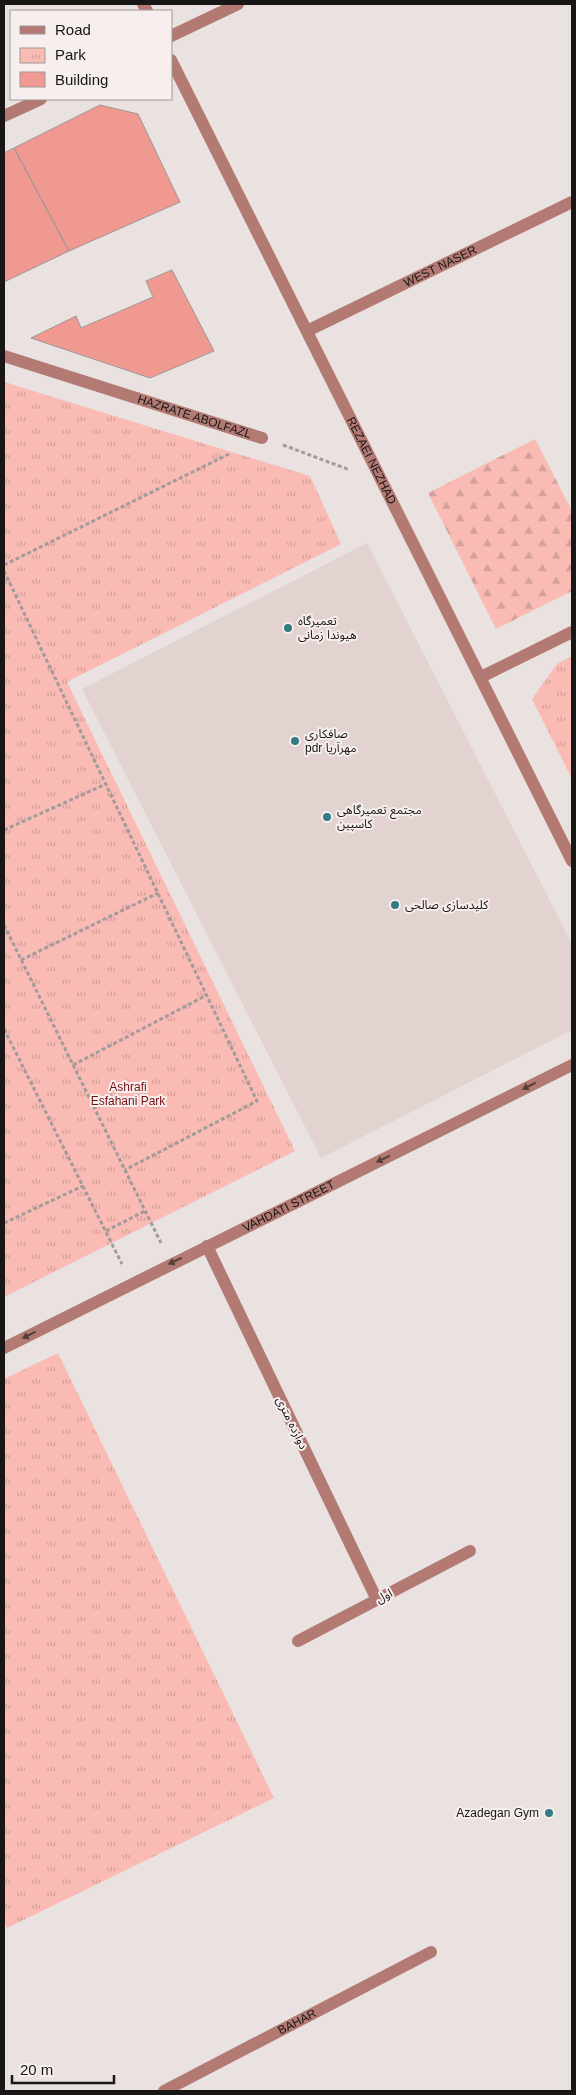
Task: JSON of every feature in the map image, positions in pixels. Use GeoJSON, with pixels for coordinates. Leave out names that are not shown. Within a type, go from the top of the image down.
{"type":"FeatureCollection","features":[{"type":"Feature","properties":{"kind":"street"},"geometry":{"type":"LineString","coordinates":[[172,36],[238,4]]}},
{"type":"Feature","properties":{"kind":"street","name":"REZAEI NEZHAD"},"geometry":{"type":"LineString","coordinates":[[172,62],[572,861]]}},
{"type":"Feature","properties":{"kind":"street"},"geometry":{"type":"LineString","coordinates":[[4,116],[39,100]]}},
{"type":"Feature","properties":{"kind":"street","name":"WEST NASER"},"geometry":{"type":"LineString","coordinates":[[307,331],[572,202]]}},
{"type":"Feature","properties":{"kind":"street","name":"HAZRATE ABOLFAZL"},"geometry":{"type":"LineString","coordinates":[[4,356],[262,438]]}},
{"type":"Feature","properties":{"kind":"street"},"geometry":{"type":"LineString","coordinates":[[481,677],[572,632]]}},
{"type":"Feature","properties":{"kind":"street","name":"VAHDATI STREET"},"geometry":{"type":"LineString","coordinates":[[4,1348],[132,1282],[572,1065]]}},
{"type":"Feature","properties":{"kind":"street","name":"دوازده متری"},"geometry":{"type":"LineString","coordinates":[[207,1246],[377,1600]]}},
{"type":"Feature","properties":{"kind":"street","name":"اول"},"geometry":{"type":"LineString","coordinates":[[298,1641],[470,1552]]}},
{"type":"Feature","properties":{"kind":"street","name":"BAHAR"},"geometry":{"type":"LineString","coordinates":[[164,2091],[431,1952]]}},
{"type":"Feature","properties":{"kind":"path","name":"HAZRATE ABOLFAZL"},"geometry":{"type":"LineString","coordinates":[[262,438],[383,483]]}},
{"type":"Feature","properties":{"kind":"path"},"geometry":{"type":"LineString","coordinates":[[4,566],[262,438]]}},
{"type":"Feature","properties":{"kind":"path"},"geometry":{"type":"LineString","coordinates":[[4,571],[258,1101],[125,1170]]}},
{"type":"Feature","properties":{"kind":"path"},"geometry":{"type":"LineString","coordinates":[[4,830],[106,784]]}},
{"type":"Feature","properties":{"kind":"path"},"geometry":{"type":"LineString","coordinates":[[21,960],[158,893]]}},
{"type":"Feature","properties":{"kind":"path"},"geometry":{"type":"LineString","coordinates":[[4,925],[171,1263]]}},
{"type":"Feature","properties":{"kind":"path"},"geometry":{"type":"LineString","coordinates":[[73,1065],[207,996]]}},
{"type":"Feature","properties":{"kind":"path"},"geometry":{"type":"LineString","coordinates":[[4,1029],[132,1282]]}},
{"type":"Feature","properties":{"kind":"path"},"geometry":{"type":"LineString","coordinates":[[4,1223],[83,1186]]}},
{"type":"Feature","properties":{"kind":"path"},"geometry":{"type":"LineString","coordinates":[[106,1231],[145,1211]]}},
{"type":"Feature","properties":{"kind":"shaded area","name":"مجتمع تعمیرگاهی کاسپین"},"geometry":{"type":"Polygon","coordinates":[[[367,543],[572,944],[572,1030],[321,1158],[82,689],[367,543]]]}},
{"type":"Feature","properties":{"kind":"green space","name":"Ashrafi Esfahani Park"},"geometry":{"type":"Polygon","coordinates":[[[4,382],[310,476],[341,544],[67,682],[295,1151],[4,1297],[4,382]]]}},
{"type":"Feature","properties":{"kind":"green space"},"geometry":{"type":"Polygon","coordinates":[[[535,439],[572,511],[572,591],[496,629],[428,493],[535,439]]]}},
{"type":"Feature","properties":{"kind":"green space"},"geometry":{"type":"Polygon","coordinates":[[[572,656],[572,779],[532,699],[557,664],[572,656]]]}},
{"type":"Feature","properties":{"kind":"green space"},"geometry":{"type":"Polygon","coordinates":[[[58,1353],[274,1798],[7,1928],[4,1922],[4,1379],[58,1353]]]}},
{"type":"Feature","properties":{"kind":"building"},"geometry":{"type":"Polygon","coordinates":[[[100,105],[138,114],[180,202],[69,251],[14,148],[100,105]]]}},
{"type":"Feature","properties":{"kind":"building"},"geometry":{"type":"Polygon","coordinates":[[[14,148],[69,251],[4,282],[4,153],[14,148]]]}},
{"type":"Feature","properties":{"kind":"building"},"geometry":{"type":"Polygon","coordinates":[[[172,270],[214,351],[150,378],[31,338],[76,316],[81,328],[153,297],[146,281],[172,270]]]}},
{"type":"Feature","properties":{"kind":"place","name":"تعمیرگاه هیوندا زمانی"},"geometry":{"type":"Point","coordinates":[288,628]}},
{"type":"Feature","properties":{"kind":"place","name":"صافکاری pdr مهرآریا"},"geometry":{"type":"Point","coordinates":[295,741]}},
{"type":"Feature","properties":{"kind":"place","name":"مجتمع تعمیرگاهی کاسپین"},"geometry":{"type":"Point","coordinates":[327,817]}},
{"type":"Feature","properties":{"kind":"place","name":"کلیدسازى صالحى"},"geometry":{"type":"Point","coordinates":[395,905]}},
{"type":"Feature","properties":{"kind":"place","name":"Azadegan Gym"},"geometry":{"type":"Point","coordinates":[549,1813]}}]}
